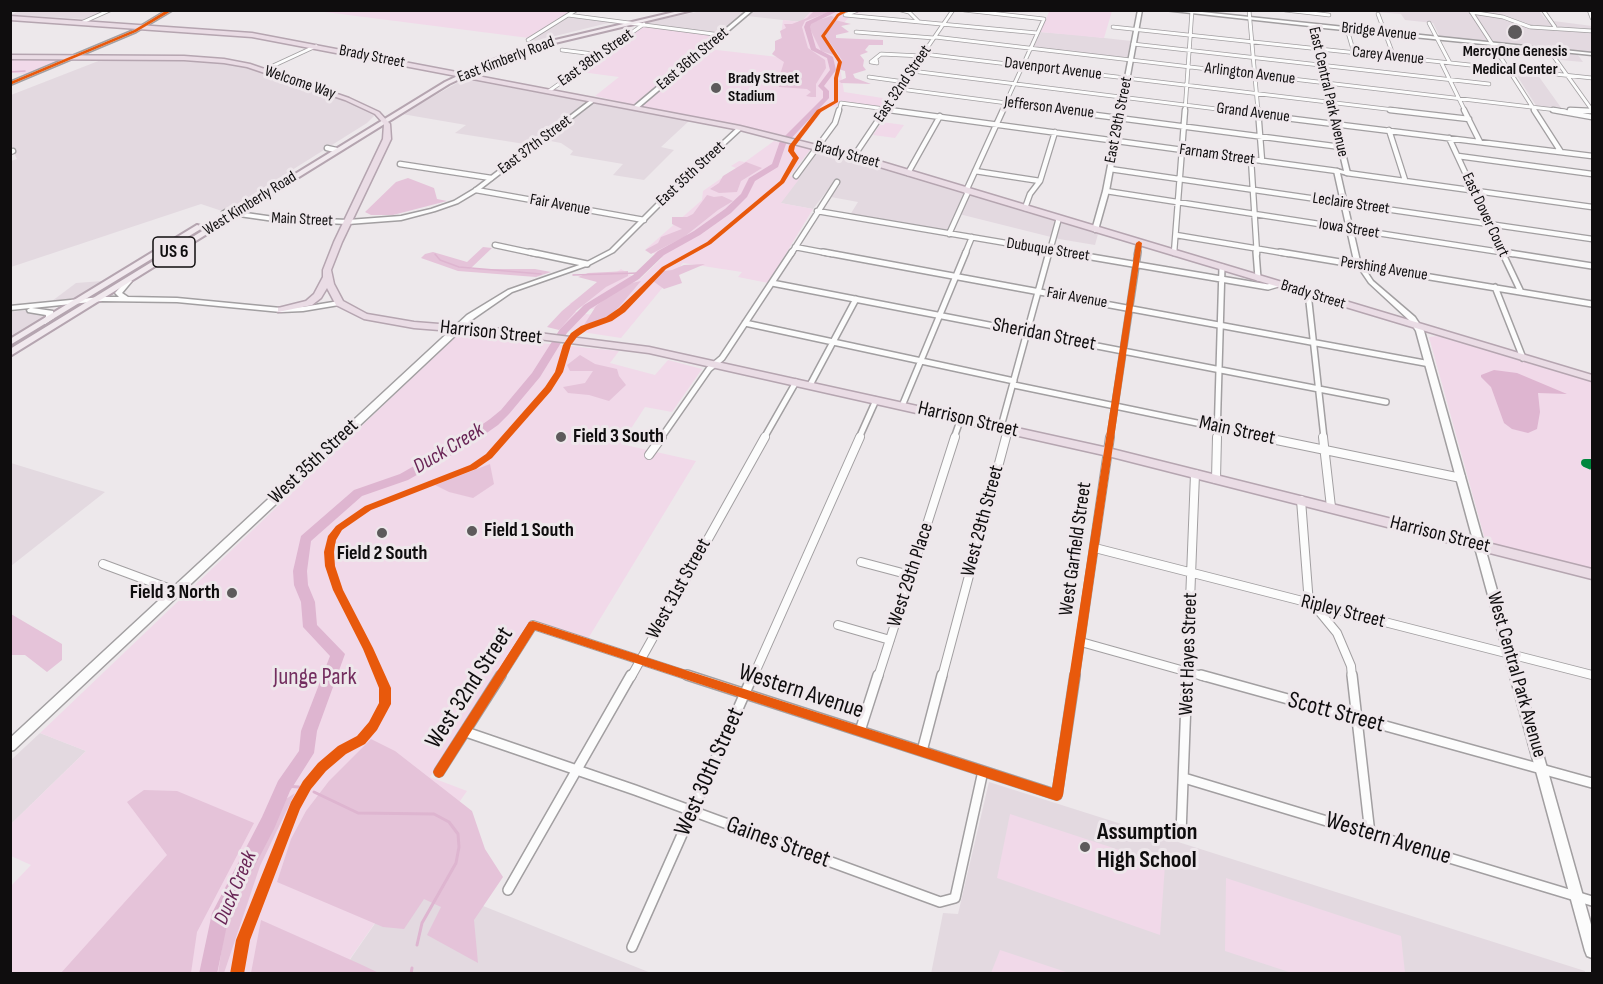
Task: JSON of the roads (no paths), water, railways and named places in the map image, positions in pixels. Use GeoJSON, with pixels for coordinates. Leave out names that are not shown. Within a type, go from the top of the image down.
{"type":"FeatureCollection","features":[{"type":"Feature","properties":{"kind":"highway","name":"Brady Street"},"geometry":{"type":"LineString","coordinates":[[10,18],[240,33],[740,128],[854,156],[1593,378]]}},
{"type":"Feature","properties":{"kind":"highway","name":"Welcome Way"},"geometry":{"type":"LineString","coordinates":[[10,57],[197,58],[235,63],[264,70],[357,103],[382,118]]}},
{"type":"Feature","properties":{"kind":"highway"},"geometry":{"type":"LineString","coordinates":[[339,303],[327,270],[387,139],[389,128],[382,118]]}},
{"type":"Feature","properties":{"kind":"highway"},"geometry":{"type":"LineString","coordinates":[[281,310],[309,303],[318,296],[328,277]]}},
{"type":"Feature","properties":{"kind":"highway","name":"Harrison Street"},"geometry":{"type":"LineString","coordinates":[[339,303],[353,312],[378,320],[584,341],[649,350],[715,364],[1108,452],[1593,574]]}},
{"type":"Feature","properties":{"kind":"main road","name":"East Kimberly Road"},"geometry":{"type":"LineString","coordinates":[[336,150],[382,118],[455,73],[526,45],[674,10]]}},
{"type":"Feature","properties":{"kind":"main road","name":"East Kimberly Road"},"geometry":{"type":"LineString","coordinates":[[327,148],[463,75],[536,46],[691,10]]}},
{"type":"Feature","properties":{"kind":"main road","name":"West Kimberly Road"},"geometry":{"type":"LineString","coordinates":[[10,353],[327,148]]}},
{"type":"Feature","properties":{"kind":"main road","name":"West Kimberly Road"},"geometry":{"type":"LineString","coordinates":[[10,343],[74,305],[101,299],[336,150]]}},
{"type":"Feature","properties":{"kind":"street"},"geometry":{"type":"LineString","coordinates":[[83,22],[110,10]]}},
{"type":"Feature","properties":{"kind":"street"},"geometry":{"type":"LineString","coordinates":[[10,84],[75,58],[144,26],[171,10]]}},
{"type":"Feature","properties":{"kind":"street"},"geometry":{"type":"LineString","coordinates":[[528,40],[576,10]]}},
{"type":"Feature","properties":{"kind":"street","name":"East 36th Street"},"geometry":{"type":"LineString","coordinates":[[635,108],[751,10]]}},
{"type":"Feature","properties":{"kind":"street"},"geometry":{"type":"LineString","coordinates":[[858,10],[845,15],[1037,33]]}},
{"type":"Feature","properties":{"kind":"street"},"geometry":{"type":"LineString","coordinates":[[901,10],[909,12],[918,21]]}},
{"type":"Feature","properties":{"kind":"street","name":"East 32nd Street"},"geometry":{"type":"LineString","coordinates":[[854,156],[953,10]]}},
{"type":"Feature","properties":{"kind":"street"},"geometry":{"type":"LineString","coordinates":[[950,234],[975,171],[1044,18],[964,10]]}},
{"type":"Feature","properties":{"kind":"street","name":"East 29th Street"},"geometry":{"type":"LineString","coordinates":[[1095,230],[1106,191],[1140,10]]}},
{"type":"Feature","properties":{"kind":"street","name":"Bridge Avenue"},"geometry":{"type":"LineString","coordinates":[[1166,10],[1593,54]]}},
{"type":"Feature","properties":{"kind":"street"},"geometry":{"type":"LineString","coordinates":[[1249,10],[1262,161]]}},
{"type":"Feature","properties":{"kind":"street"},"geometry":{"type":"LineString","coordinates":[[1285,10],[1329,15]]}},
{"type":"Feature","properties":{"kind":"street"},"geometry":{"type":"LineString","coordinates":[[1543,10],[1555,27]]}},
{"type":"Feature","properties":{"kind":"street"},"geometry":{"type":"LineString","coordinates":[[1589,10],[1593,18]]}},
{"type":"Feature","properties":{"kind":"street"},"geometry":{"type":"LineString","coordinates":[[1470,11],[1503,17],[1530,27],[1593,31]]}},
{"type":"Feature","properties":{"kind":"street"},"geometry":{"type":"LineString","coordinates":[[1470,11],[1561,152]]}},
{"type":"Feature","properties":{"kind":"street"},"geometry":{"type":"LineString","coordinates":[[1174,253],[1192,12]]}},
{"type":"Feature","properties":{"kind":"street","name":"East Central Park Avenue"},"geometry":{"type":"LineString","coordinates":[[1308,12],[1347,173]]}},
{"type":"Feature","properties":{"kind":"street"},"geometry":{"type":"LineString","coordinates":[[1378,14],[1394,57]]}},
{"type":"Feature","properties":{"kind":"street"},"geometry":{"type":"LineString","coordinates":[[568,15],[721,35]]}},
{"type":"Feature","properties":{"kind":"street"},"geometry":{"type":"LineString","coordinates":[[1429,23],[1450,63]]}},
{"type":"Feature","properties":{"kind":"street","name":"East 38th Street"},"geometry":{"type":"LineString","coordinates":[[549,92],[644,24]]}},
{"type":"Feature","properties":{"kind":"street","name":"Carey Avenue"},"geometry":{"type":"LineString","coordinates":[[1113,27],[1593,78]]}},
{"type":"Feature","properties":{"kind":"street"},"geometry":{"type":"LineString","coordinates":[[1347,28],[1354,52]]}},
{"type":"Feature","properties":{"kind":"street","name":"Arlington Avenue"},"geometry":{"type":"LineString","coordinates":[[856,32],[1030,48],[1325,82],[1565,111],[1593,117]]}},
{"type":"Feature","properties":{"kind":"street"},"geometry":{"type":"LineString","coordinates":[[1133,44],[1489,84]]}},
{"type":"Feature","properties":{"kind":"street"},"geometry":{"type":"LineString","coordinates":[[264,70],[316,46]]}},
{"type":"Feature","properties":{"kind":"street"},"geometry":{"type":"LineString","coordinates":[[562,50],[601,55]]}},
{"type":"Feature","properties":{"kind":"street"},"geometry":{"type":"LineString","coordinates":[[1549,50],[1593,110]]}},
{"type":"Feature","properties":{"kind":"street","name":"Davenport Avenue"},"geometry":{"type":"LineString","coordinates":[[876,59],[881,54],[923,55],[1023,65],[1469,119]]}},
{"type":"Feature","properties":{"kind":"street"},"geometry":{"type":"LineString","coordinates":[[1441,62],[1480,142]]}},
{"type":"Feature","properties":{"kind":"street","name":"Grand Avenue"},"geometry":{"type":"LineString","coordinates":[[912,71],[1593,156]]}},
{"type":"Feature","properties":{"kind":"street"},"geometry":{"type":"LineString","coordinates":[[1569,76],[1574,78],[1593,102]]}},
{"type":"Feature","properties":{"kind":"street"},"geometry":{"type":"LineString","coordinates":[[869,77],[905,82]]}},
{"type":"Feature","properties":{"kind":"street","name":"Jefferson Avenue"},"geometry":{"type":"LineString","coordinates":[[900,89],[1341,147]]}},
{"type":"Feature","properties":{"kind":"street","name":"East 37th Street"},"geometry":{"type":"LineString","coordinates":[[380,221],[433,210],[476,190],[594,100]]}},
{"type":"Feature","properties":{"kind":"street","name":"Farnam Street"},"geometry":{"type":"LineString","coordinates":[[818,147],[835,123],[841,103],[1593,207]]}},
{"type":"Feature","properties":{"kind":"street","name":"Arlington Avenue"},"geometry":{"type":"LineString","coordinates":[[1565,111],[1593,110]]}},
{"type":"Feature","properties":{"kind":"street"},"geometry":{"type":"LineString","coordinates":[[908,173],[940,116]]}},
{"type":"Feature","properties":{"kind":"street","name":"East 35th Street"},"geometry":{"type":"LineString","coordinates":[[644,220],[673,189],[740,128]]}},
{"type":"Feature","properties":{"kind":"street"},"geometry":{"type":"LineString","coordinates":[[1389,130],[1405,180]]}},
{"type":"Feature","properties":{"kind":"street"},"geometry":{"type":"LineString","coordinates":[[1025,208],[1030,194],[1040,181],[1055,132]]}},
{"type":"Feature","properties":{"kind":"street","name":"East Dover Court"},"geometry":{"type":"LineString","coordinates":[[1449,138],[1521,292]]}},
{"type":"Feature","properties":{"kind":"street"},"geometry":{"type":"LineString","coordinates":[[796,176],[818,147]]}},
{"type":"Feature","properties":{"kind":"street"},"geometry":{"type":"LineString","coordinates":[[327,148],[336,150]]}},
{"type":"Feature","properties":{"kind":"street"},"geometry":{"type":"LineString","coordinates":[[1458,156],[1593,174]]}},
{"type":"Feature","properties":{"kind":"street"},"geometry":{"type":"LineString","coordinates":[[1251,159],[1258,278]]}},
{"type":"Feature","properties":{"kind":"street"},"geometry":{"type":"LineString","coordinates":[[400,164],[491,178]]}},
{"type":"Feature","properties":{"kind":"street","name":"Leclaire Street"},"geometry":{"type":"LineString","coordinates":[[1110,169],[1593,239]]}},
{"type":"Feature","properties":{"kind":"street"},"geometry":{"type":"LineString","coordinates":[[975,171],[1040,181]]}},
{"type":"Feature","properties":{"kind":"street","name":"East Central Park Avenue"},"geometry":{"type":"LineString","coordinates":[[1337,171],[1359,265],[1371,282],[1419,327],[1430,364]]}},
{"type":"Feature","properties":{"kind":"street"},"geometry":{"type":"LineString","coordinates":[[649,454],[709,369],[722,358],[837,182]]}},
{"type":"Feature","properties":{"kind":"street","name":"Fair Avenue"},"geometry":{"type":"LineString","coordinates":[[476,190],[644,220]]}},
{"type":"Feature","properties":{"kind":"street","name":"Iowa Street"},"geometry":{"type":"LineString","coordinates":[[1106,191],[1593,266]]}},
{"type":"Feature","properties":{"kind":"street","name":"Dubuque Street"},"geometry":{"type":"LineString","coordinates":[[817,210],[1268,287],[1278,284]]}},
{"type":"Feature","properties":{"kind":"street","name":"Main Street"},"geometry":{"type":"LineString","coordinates":[[225,212],[274,219],[380,221]]}},
{"type":"Feature","properties":{"kind":"street"},"geometry":{"type":"LineString","coordinates":[[1039,292],[1059,218]]}},
{"type":"Feature","properties":{"kind":"street","name":"West 35th Street"},"geometry":{"type":"LineString","coordinates":[[10,746],[483,306],[510,291],[587,264],[614,249],[644,220]]}},
{"type":"Feature","properties":{"kind":"street","name":"Pershing Avenue"},"geometry":{"type":"LineString","coordinates":[[1176,235],[1592,304]]}},
{"type":"Feature","properties":{"kind":"street"},"geometry":{"type":"LineString","coordinates":[[902,406],[972,237]]}},
{"type":"Feature","properties":{"kind":"street","name":"West Garfield Street"},"geometry":{"type":"LineString","coordinates":[[1057,795],[1140,243]]}},
{"type":"Feature","properties":{"kind":"street"},"geometry":{"type":"LineString","coordinates":[[495,245],[587,264]]}},
{"type":"Feature","properties":{"kind":"street","name":"Fair Avenue"},"geometry":{"type":"LineString","coordinates":[[795,247],[1430,364]]}},
{"type":"Feature","properties":{"kind":"street"},"geometry":{"type":"LineString","coordinates":[[1216,479],[1222,267]]}},
{"type":"Feature","properties":{"kind":"street"},"geometry":{"type":"LineString","coordinates":[[126,299],[118,293],[129,281]]}},
{"type":"Feature","properties":{"kind":"street","name":"Sheridan Street"},"geometry":{"type":"LineString","coordinates":[[772,283],[1386,402]]}},
{"type":"Feature","properties":{"kind":"street","name":"East Dover Court"},"geometry":{"type":"LineString","coordinates":[[1495,287],[1523,358]]}},
{"type":"Feature","properties":{"kind":"street","name":"West 29th Street"},"geometry":{"type":"LineString","coordinates":[[922,751],[1007,432],[1002,423],[1039,292]]}},
{"type":"Feature","properties":{"kind":"street"},"geometry":{"type":"LineString","coordinates":[[1308,293],[1331,507]]}},
{"type":"Feature","properties":{"kind":"street"},"geometry":{"type":"LineString","coordinates":[[101,299],[166,299],[302,312],[339,303]]}},
{"type":"Feature","properties":{"kind":"street"},"geometry":{"type":"LineString","coordinates":[[810,385],[856,299]]}},
{"type":"Feature","properties":{"kind":"street"},"geometry":{"type":"LineString","coordinates":[[10,310],[87,302],[203,303]]}},
{"type":"Feature","properties":{"kind":"street"},"geometry":{"type":"LineString","coordinates":[[10,310],[74,305]]}},
{"type":"Feature","properties":{"kind":"street"},"geometry":{"type":"LineString","coordinates":[[1381,315],[1397,314],[1398,306]]}},
{"type":"Feature","properties":{"kind":"street"},"geometry":{"type":"LineString","coordinates":[[29,310],[50,313],[50,318],[45,322]]}},
{"type":"Feature","properties":{"kind":"street","name":"Main Street"},"geometry":{"type":"LineString","coordinates":[[745,323],[921,360],[1115,405],[1461,478]]}},
{"type":"Feature","properties":{"kind":"street","name":"West Central Park Avenue"},"geometry":{"type":"LineString","coordinates":[[1430,364],[1593,951]]}},
{"type":"Feature","properties":{"kind":"street","name":"West 31st Street"},"geometry":{"type":"LineString","coordinates":[[508,890],[796,382]]}},
{"type":"Feature","properties":{"kind":"street","name":"West 30th Street"},"geometry":{"type":"LineString","coordinates":[[632,947],[876,400]]}},
{"type":"Feature","properties":{"kind":"street","name":"West 29th Place"},"geometry":{"type":"LineString","coordinates":[[860,731],[961,418]]}},
{"type":"Feature","properties":{"kind":"street","name":"West Hayes Street"},"geometry":{"type":"LineString","coordinates":[[1181,834],[1195,474]]}},
{"type":"Feature","properties":{"kind":"street"},"geometry":{"type":"LineString","coordinates":[[1301,500],[1312,604],[1337,633],[1349,657],[1370,834]]}},
{"type":"Feature","properties":{"kind":"street","name":"Ripley Street"},"geometry":{"type":"LineString","coordinates":[[1095,548],[1593,675]]}},
{"type":"Feature","properties":{"kind":"street"},"geometry":{"type":"LineString","coordinates":[[861,562],[910,575]]}},
{"type":"Feature","properties":{"kind":"street"},"geometry":{"type":"LineString","coordinates":[[103,564],[176,591]]}},
{"type":"Feature","properties":{"kind":"street","name":"Western Avenue"},"geometry":{"type":"LineString","coordinates":[[533,625],[1057,795]]}},
{"type":"Feature","properties":{"kind":"street","name":"West 32nd Street"},"geometry":{"type":"LineString","coordinates":[[439,772],[533,625]]}},
{"type":"Feature","properties":{"kind":"street"},"geometry":{"type":"LineString","coordinates":[[837,625],[890,640]]}},
{"type":"Feature","properties":{"kind":"street","name":"Scott Street"},"geometry":{"type":"LineString","coordinates":[[1081,642],[1593,783]]}},
{"type":"Feature","properties":{"kind":"street","name":"Gaines Street"},"geometry":{"type":"LineString","coordinates":[[466,732],[693,811],[940,902],[955,898],[983,771]]}},
{"type":"Feature","properties":{"kind":"street","name":"Western Avenue"},"geometry":{"type":"LineString","coordinates":[[1184,777],[1593,901]]}},
{"type":"Feature","properties":{"kind":"waterway","name":"Duck Creek"},"geometry":{"type":"LineString","coordinates":[[208,974],[221,913],[268,823],[284,786],[306,753],[309,731],[338,654],[310,627],[308,602],[301,585],[300,571],[305,539],[358,493],[404,477],[467,441],[494,422],[536,375],[563,331],[587,307],[636,277],[661,253],[697,233],[728,211],[744,195],[752,180],[775,165],[783,143],[826,98],[826,91],[821,86],[833,70],[830,57],[813,49],[808,23],[838,10]]}},
{"type":"Feature","properties":{"kind":"waterway"},"geometry":{"type":"LineString","coordinates":[[10,72],[25,71]]}},
{"type":"Feature","properties":{"kind":"waterway"},"geometry":{"type":"LineString","coordinates":[[435,254],[440,260],[459,267],[541,274]]}},
{"type":"Feature","properties":{"kind":"waterway"},"geometry":{"type":"LineString","coordinates":[[573,275],[639,273]]}},
{"type":"Feature","properties":{"kind":"waterway"},"geometry":{"type":"LineString","coordinates":[[284,786],[299,787]]}},
{"type":"Feature","properties":{"kind":"waterway"},"geometry":{"type":"LineString","coordinates":[[314,792],[358,813],[434,814],[449,822],[458,834],[459,847],[456,863],[422,923],[417,945]]}},
{"type":"Feature","properties":{"kind":"waterway"},"geometry":{"type":"LineString","coordinates":[[411,974],[412,968]]}},
{"type":"Feature","properties":{"kind":"place","name":"MercyOne Genesis Medical Center"},"geometry":{"type":"Point","coordinates":[1515,32]}},
{"type":"Feature","properties":{"kind":"place","name":"Brady Street Stadium"},"geometry":{"type":"Point","coordinates":[716,88]}},
{"type":"Feature","properties":{"kind":"place","name":"Field 3 South"},"geometry":{"type":"Point","coordinates":[561,437]}},
{"type":"Feature","properties":{"kind":"place","name":"Field 1 South"},"geometry":{"type":"Point","coordinates":[472,531]}},
{"type":"Feature","properties":{"kind":"place","name":"Field 2 South"},"geometry":{"type":"Point","coordinates":[382,533]}},
{"type":"Feature","properties":{"kind":"place","name":"Field 3 North"},"geometry":{"type":"Point","coordinates":[232,593]}},
{"type":"Feature","properties":{"kind":"place","name":"Assumption High School"},"geometry":{"type":"Point","coordinates":[1085,847]}},
{"type":"Feature","properties":{"kind":"park label","name":"Junge Park"},"geometry":{"type":"Point","coordinates":[315,678]}}]}
